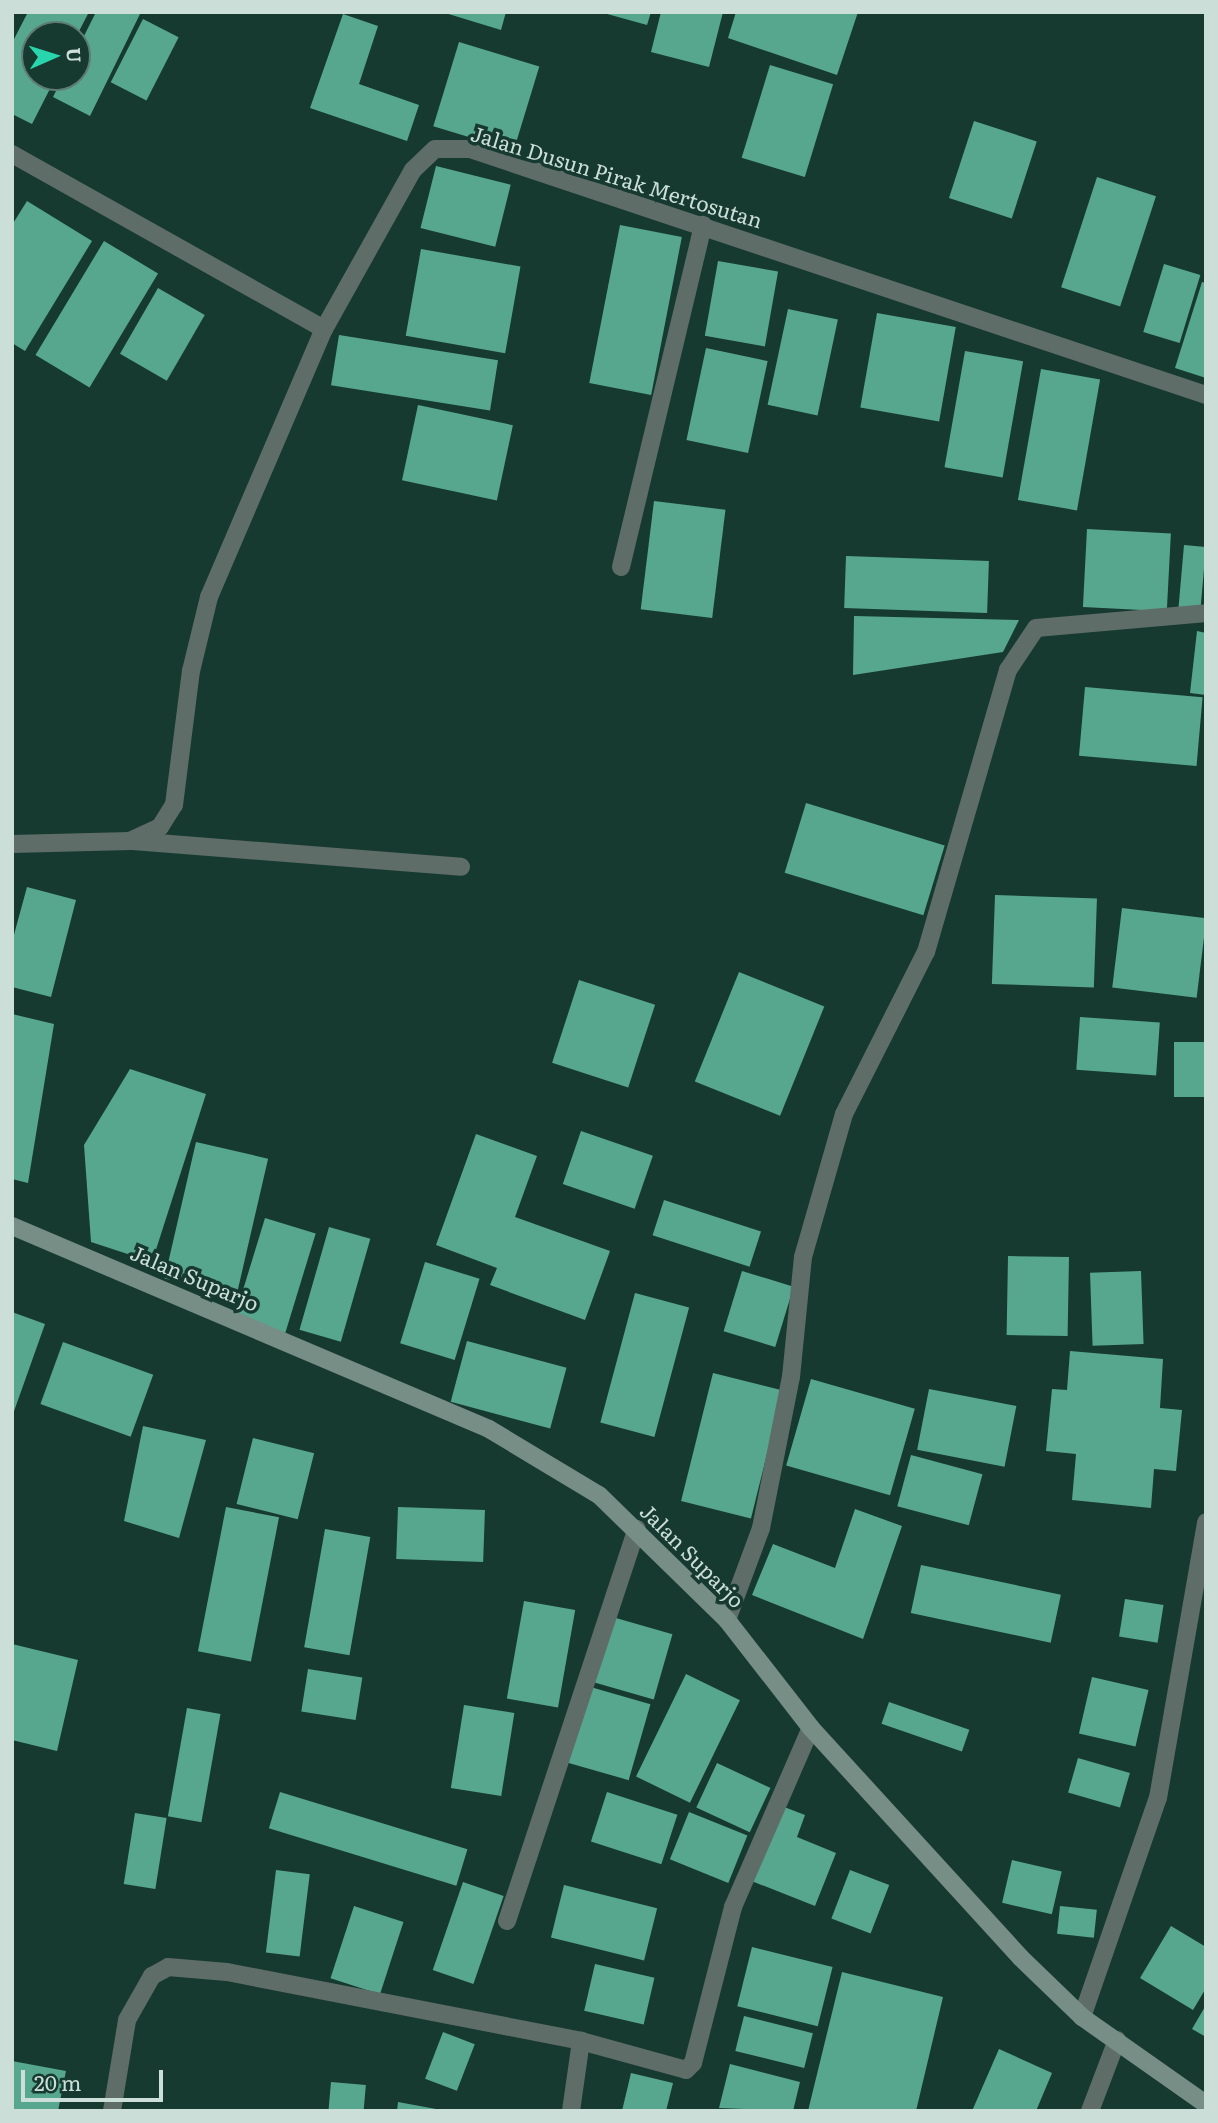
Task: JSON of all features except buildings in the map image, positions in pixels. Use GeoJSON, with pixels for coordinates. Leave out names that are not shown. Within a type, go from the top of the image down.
{"type":"FeatureCollection","features":[{"type":"Feature","properties":{"kind":"main road","name":"Jalan Suparjo"},"geometry":{"type":"LineString","coordinates":[[12,1226],[489,1429],[599,1494],[727,1620],[811,1728],[1021,1958],[1082,2017],[1206,2104]]}},
{"type":"Feature","properties":{"kind":"street","name":"Jalan Dusun Pirak Mertosutan"},"geometry":{"type":"LineString","coordinates":[[130,841],[160,827],[174,805],[191,671],[209,597],[324,329],[413,170],[435,149],[470,149],[1206,395]]}},
{"type":"Feature","properties":{"kind":"street"},"geometry":{"type":"LineString","coordinates":[[12,154],[324,329]]}},
{"type":"Feature","properties":{"kind":"street"},"geometry":{"type":"LineString","coordinates":[[621,567],[703,225]]}},
{"type":"Feature","properties":{"kind":"street"},"geometry":{"type":"LineString","coordinates":[[727,1620],[761,1528],[791,1377],[803,1257],[844,1114],[926,952],[1008,670],[1037,628],[1206,613]]}},
{"type":"Feature","properties":{"kind":"street"},"geometry":{"type":"LineString","coordinates":[[12,844],[130,841],[461,867]]}},
{"type":"Feature","properties":{"kind":"street"},"geometry":{"type":"LineString","coordinates":[[1082,2017],[1158,1798],[1206,1522]]}},
{"type":"Feature","properties":{"kind":"street"},"geometry":{"type":"LineString","coordinates":[[507,1921],[637,1529]]}},
{"type":"Feature","properties":{"kind":"street"},"geometry":{"type":"LineString","coordinates":[[112,2111],[127,2020],[152,1976],[168,1967],[227,1972],[581,2040],[676,2070],[691,2066],[733,1906],[811,1728]]}},
{"type":"Feature","properties":{"kind":"street"},"geometry":{"type":"LineString","coordinates":[[571,2111],[581,2040]]}},
{"type":"Feature","properties":{"kind":"street"},"geometry":{"type":"LineString","coordinates":[[1090,2111],[1117,2040]]}}]}
